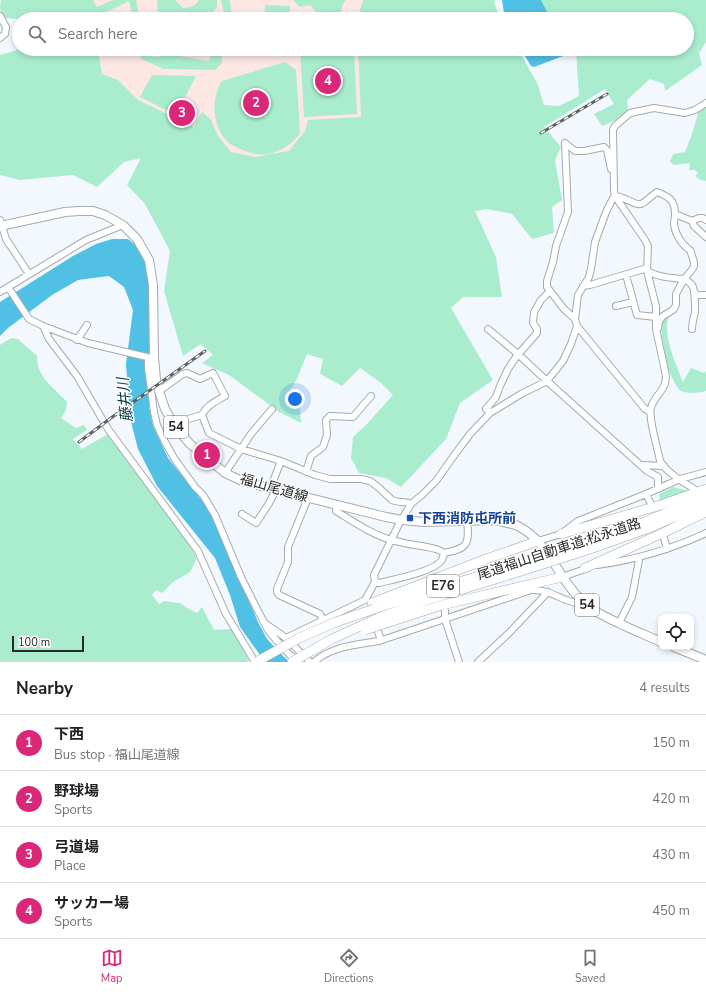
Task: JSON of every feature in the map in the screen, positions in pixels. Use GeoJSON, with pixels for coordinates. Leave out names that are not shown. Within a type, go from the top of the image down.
{"type":"FeatureCollection","features":[{"type":"Feature","properties":{"kind":"highway"},"geometry":{"type":"LineString","coordinates":[[562,534],[661,505],[706,489]]}},
{"type":"Feature","properties":{"kind":"highway","name":"尾道福山自動車道;松永道路"},"geometry":{"type":"LineString","coordinates":[[589,545],[706,496]]}},
{"type":"Feature","properties":{"kind":"highway","name":"尾道福山自動車道;松永道路"},"geometry":{"type":"LineString","coordinates":[[293,662],[332,639],[427,600],[514,569],[589,545],[646,529],[706,504]]}},
{"type":"Feature","properties":{"kind":"highway"},"geometry":{"type":"LineString","coordinates":[[585,568],[706,512]]}},
{"type":"Feature","properties":{"kind":"highway"},"geometry":{"type":"LineString","coordinates":[[370,604],[538,541]]}},
{"type":"Feature","properties":{"kind":"highway","name":"尾道福山自動車道;松永道路"},"geometry":{"type":"LineString","coordinates":[[256,662],[300,638],[336,622],[370,604],[422,593],[514,569]]}},
{"type":"Feature","properties":{"kind":"highway"},"geometry":{"type":"LineString","coordinates":[[379,621],[562,577]]}},
{"type":"Feature","properties":{"kind":"main road","name":"福山尾道線"},"geometry":{"type":"LineString","coordinates":[[1,224],[65,212],[92,211],[105,215],[123,225],[137,239],[149,260],[153,284],[150,357],[165,410],[174,425],[190,444],[225,473],[242,481],[402,520],[424,522],[495,520],[515,525],[526,531],[538,541],[569,587],[591,608],[603,616],[658,641]]}},
{"type":"Feature","properties":{"kind":"main road"},"geometry":{"type":"LineString","coordinates":[[681,650],[706,660]]}},
{"type":"Feature","properties":{"kind":"street"},"geometry":{"type":"LineString","coordinates":[[0,16],[6,27],[5,34],[0,38]]}},
{"type":"Feature","properties":{"kind":"street"},"geometry":{"type":"LineString","coordinates":[[694,489],[664,466],[660,461],[650,412],[654,400],[665,385],[666,378],[656,329],[656,306],[647,271],[648,246],[615,196],[613,130],[615,126],[630,113],[654,108],[685,113],[695,110],[706,103]]}},
{"type":"Feature","properties":{"kind":"street"},"geometry":{"type":"LineString","coordinates":[[575,319],[564,309],[547,287],[547,280],[554,262],[556,246],[568,212],[565,143],[575,151],[584,151],[604,147],[607,150],[611,170],[614,172]]}},
{"type":"Feature","properties":{"kind":"street"},"geometry":{"type":"LineString","coordinates":[[615,196],[620,196],[636,204],[641,204],[658,192],[670,199],[675,206],[674,225],[682,243],[690,250],[695,264],[694,269],[684,279],[676,294],[676,305],[673,310],[663,316],[659,321],[657,333]]}},
{"type":"Feature","properties":{"kind":"street"},"geometry":{"type":"LineString","coordinates":[[615,196],[601,224],[595,242],[589,277],[578,295],[575,319],[577,326],[645,409],[650,412]]}},
{"type":"Feature","properties":{"kind":"street"},"geometry":{"type":"LineString","coordinates":[[675,214],[692,221],[694,226],[706,237]]}},
{"type":"Feature","properties":{"kind":"street"},"geometry":{"type":"LineString","coordinates":[[692,221],[699,218],[706,220]]}},
{"type":"Feature","properties":{"kind":"street"},"geometry":{"type":"LineString","coordinates":[[1,224],[6,239],[29,274]]}},
{"type":"Feature","properties":{"kind":"street"},"geometry":{"type":"LineString","coordinates":[[0,292],[9,289],[29,274],[86,240],[123,225]]}},
{"type":"Feature","properties":{"kind":"street"},"geometry":{"type":"LineString","coordinates":[[584,286],[644,269],[651,274],[684,279],[693,287],[696,305],[692,329]]}},
{"type":"Feature","properties":{"kind":"street"},"geometry":{"type":"LineString","coordinates":[[626,275],[637,315],[656,317]]}},
{"type":"Feature","properties":{"kind":"street"},"geometry":{"type":"LineString","coordinates":[[9,289],[29,319],[43,326],[88,343],[150,357],[148,368],[154,412],[165,442],[174,458],[195,487],[203,495],[215,515],[242,577],[268,630],[290,655],[300,662]]}},
{"type":"Feature","properties":{"kind":"street"},"geometry":{"type":"LineString","coordinates":[[490,413],[486,410],[496,397],[508,369],[516,357],[537,333],[537,329],[533,323],[534,312],[541,300],[550,291]]}},
{"type":"Feature","properties":{"kind":"street"},"geometry":{"type":"LineString","coordinates":[[694,293],[698,295],[706,295]]}},
{"type":"Feature","properties":{"kind":"street"},"geometry":{"type":"LineString","coordinates":[[616,306],[633,302]]}},
{"type":"Feature","properties":{"kind":"street"},"geometry":{"type":"LineString","coordinates":[[78,340],[87,325]]}},
{"type":"Feature","properties":{"kind":"street"},"geometry":{"type":"LineString","coordinates":[[43,326],[49,339],[77,376],[108,429],[198,551],[226,614],[256,662]]}},
{"type":"Feature","properties":{"kind":"street"},"geometry":{"type":"LineString","coordinates":[[381,640],[370,604],[375,582],[374,575],[411,504],[436,481],[470,434],[490,413],[521,394],[547,381],[563,361],[577,326]]}},
{"type":"Feature","properties":{"kind":"street"},"geometry":{"type":"LineString","coordinates":[[488,328],[647,471],[658,477],[658,489]]}},
{"type":"Feature","properties":{"kind":"street"},"geometry":{"type":"LineString","coordinates":[[159,391],[183,374],[187,373],[200,379],[213,374],[225,396],[213,403],[204,411],[202,415],[178,422],[174,425]]}},
{"type":"Feature","properties":{"kind":"street"},"geometry":{"type":"LineString","coordinates":[[306,472],[311,456],[323,446],[325,441],[327,435],[326,420],[330,416],[353,417],[371,396]]}},
{"type":"Feature","properties":{"kind":"street"},"geometry":{"type":"LineString","coordinates":[[225,473],[251,434],[272,408]]}},
{"type":"Feature","properties":{"kind":"street"},"geometry":{"type":"LineString","coordinates":[[202,415],[209,433],[241,449],[281,461],[315,475],[330,478],[361,479],[378,487],[395,502],[409,502],[411,504]]}},
{"type":"Feature","properties":{"kind":"street"},"geometry":{"type":"LineString","coordinates":[[242,514],[256,523],[268,505],[281,461]]}},
{"type":"Feature","properties":{"kind":"street"},"geometry":{"type":"LineString","coordinates":[[642,465],[664,466]]}},
{"type":"Feature","properties":{"kind":"street"},"geometry":{"type":"LineString","coordinates":[[538,541],[562,534],[578,521],[680,479],[706,472]]}},
{"type":"Feature","properties":{"kind":"street"},"geometry":{"type":"LineString","coordinates":[[646,494],[650,502]]}},
{"type":"Feature","properties":{"kind":"street"},"geometry":{"type":"LineString","coordinates":[[308,498],[288,547],[288,562],[277,592],[279,595],[320,614],[323,620]]}},
{"type":"Feature","properties":{"kind":"street"},"geometry":{"type":"LineString","coordinates":[[337,505],[336,511],[368,530],[391,540],[435,549],[442,551],[443,553],[456,550],[467,544],[467,521]]}},
{"type":"Feature","properties":{"kind":"street"},"geometry":{"type":"LineString","coordinates":[[562,577],[585,568],[639,557],[667,549],[706,533]]}},
{"type":"Feature","properties":{"kind":"street"},"geometry":{"type":"LineString","coordinates":[[664,538],[667,549]]}},
{"type":"Feature","properties":{"kind":"street"},"geometry":{"type":"LineString","coordinates":[[375,582],[379,583],[433,570],[442,560],[444,556],[443,553]]}},
{"type":"Feature","properties":{"kind":"street"},"geometry":{"type":"LineString","coordinates":[[619,623],[632,597],[639,557]]}},
{"type":"Feature","properties":{"kind":"street"},"geometry":{"type":"LineString","coordinates":[[314,662],[324,654],[345,646],[381,640],[526,591],[538,589],[591,608]]}},
{"type":"Feature","properties":{"kind":"street"},"geometry":{"type":"LineString","coordinates":[[478,662],[508,634],[548,592]]}},
{"type":"Feature","properties":{"kind":"street"},"geometry":{"type":"LineString","coordinates":[[286,638],[323,620],[370,604]]}},
{"type":"Feature","properties":{"kind":"street"},"geometry":{"type":"LineString","coordinates":[[445,611],[445,619],[459,662]]}},
{"type":"Feature","properties":{"kind":"street"},"geometry":{"type":"LineString","coordinates":[[266,624],[286,638],[310,662]]}},
{"type":"Feature","properties":{"kind":"shaded area"},"geometry":{"type":"Polygon","coordinates":[[[65,0],[372,0],[368,12],[66,12],[65,0]]]}},
{"type":"Feature","properties":{"kind":"shaded area"},"geometry":{"type":"Polygon","coordinates":[[[87,56],[363,56],[367,121],[290,154],[258,162],[230,155],[101,80],[87,56]]]}},
{"type":"Feature","properties":{"kind":"green space"},"geometry":{"type":"Polygon","coordinates":[[[1,0],[93,0],[97,7],[113,0],[136,0],[139,12],[131,12],[129,1],[106,12],[12,12],[12,19],[2,18],[0,8],[1,0]]]}},
{"type":"Feature","properties":{"kind":"green space"},"geometry":{"type":"Polygon","coordinates":[[[157,0],[175,0],[183,8],[188,8],[196,4],[199,0],[217,0],[217,7],[213,12],[158,12],[157,0]]]}},
{"type":"Feature","properties":{"kind":"green space"},"geometry":{"type":"Polygon","coordinates":[[[221,0],[230,0],[231,12],[224,12],[221,0]]]}},
{"type":"Feature","properties":{"kind":"green space"},"geometry":{"type":"Polygon","coordinates":[[[293,0],[346,0],[341,12],[316,12],[310,5],[300,7],[293,0]]]}},
{"type":"Feature","properties":{"kind":"green space"},"geometry":{"type":"Polygon","coordinates":[[[363,0],[494,0],[498,12],[359,12],[363,0]]]}},
{"type":"Feature","properties":{"kind":"green space"},"geometry":{"type":"Polygon","coordinates":[[[541,0],[706,0],[706,42],[699,53],[702,65],[665,91],[664,84],[650,79],[627,100],[628,110],[616,120],[602,126],[594,114],[614,104],[605,89],[544,127],[561,147],[555,160],[562,200],[552,207],[554,233],[532,239],[512,214],[487,209],[475,211],[496,257],[502,297],[463,297],[451,308],[493,380],[460,403],[446,439],[401,487],[386,478],[359,473],[351,458],[353,437],[393,395],[380,382],[360,368],[342,386],[320,374],[323,359],[307,354],[296,381],[287,395],[300,407],[301,423],[279,412],[229,375],[202,363],[213,355],[201,344],[183,356],[164,291],[170,251],[145,204],[127,185],[141,158],[124,162],[97,187],[73,175],[20,180],[0,175],[0,55],[12,51],[12,56],[99,56],[102,74],[118,80],[138,100],[194,127],[202,112],[211,120],[218,136],[231,152],[255,157],[289,151],[305,131],[308,120],[361,117],[358,56],[522,56],[538,85],[544,105],[559,106],[579,96],[576,56],[694,56],[694,12],[547,12],[541,0]]]}},
{"type":"Feature","properties":{"kind":"green space"},"geometry":{"type":"Polygon","coordinates":[[[265,5],[290,6],[290,12],[264,12],[265,5]]]}},
{"type":"Feature","properties":{"kind":"green space"},"geometry":{"type":"Polygon","coordinates":[[[140,56],[180,56],[209,61],[211,56],[222,56],[222,63],[215,70],[164,69],[141,59],[140,56]]]}},
{"type":"Feature","properties":{"kind":"green space"},"geometry":{"type":"Polygon","coordinates":[[[300,56],[354,56],[357,114],[304,117],[300,56]]]}},
{"type":"Feature","properties":{"kind":"green space"},"geometry":{"type":"Polygon","coordinates":[[[285,62],[296,70],[300,134],[279,151],[268,154],[245,151],[232,145],[221,133],[215,118],[214,110],[216,95],[222,81],[285,62]]]}},
{"type":"Feature","properties":{"kind":"green space"},"geometry":{"type":"Polygon","coordinates":[[[152,75],[196,76],[176,115],[140,97],[152,75]]]}},
{"type":"Feature","properties":{"kind":"green space"},"geometry":{"type":"Polygon","coordinates":[[[706,106],[706,181],[695,176],[698,173],[695,170],[689,170],[690,163],[674,165],[670,162],[673,154],[685,152],[699,110],[706,106]]]}},
{"type":"Feature","properties":{"kind":"green space"},"geometry":{"type":"Polygon","coordinates":[[[670,315],[667,323],[668,339],[683,382],[691,368],[704,373],[706,371],[706,391],[687,393],[681,391],[676,386],[672,378],[666,356],[661,327],[662,320],[670,315]]]}},
{"type":"Feature","properties":{"kind":"green space"},"geometry":{"type":"Polygon","coordinates":[[[11,338],[18,339],[37,356],[38,367],[45,380],[67,402],[66,410],[61,418],[76,428],[84,425],[87,430],[73,439],[82,449],[108,434],[184,535],[197,558],[190,572],[173,582],[162,593],[156,590],[152,595],[159,604],[164,601],[180,603],[197,613],[202,607],[214,630],[232,629],[249,661],[0,662],[0,345],[11,338]]]}},
{"type":"Feature","properties":{"kind":"green space"},"geometry":{"type":"Polygon","coordinates":[[[673,487],[689,491],[660,502],[659,494],[673,487]]]}},
{"type":"Feature","properties":{"kind":"water"},"geometry":{"type":"Polygon","coordinates":[[[502,0],[541,0],[547,12],[504,12],[502,0]]]}},
{"type":"Feature","properties":{"kind":"water"},"geometry":{"type":"Polygon","coordinates":[[[525,56],[563,56],[534,67],[531,66],[525,56]]]}},
{"type":"Feature","properties":{"kind":"water"},"geometry":{"type":"Polygon","coordinates":[[[112,239],[128,239],[141,249],[147,267],[151,289],[149,331],[149,407],[153,426],[168,458],[208,508],[258,622],[267,639],[290,662],[265,662],[240,627],[230,595],[215,558],[157,486],[138,449],[130,418],[126,364],[133,310],[124,287],[109,276],[78,280],[52,295],[8,328],[0,336],[0,302],[73,256],[96,244],[112,239]]]}},
{"type":"Feature","properties":{"kind":"tunnel"},"geometry":{"type":"LineString","coordinates":[[435,573],[444,608]]}},
{"type":"Feature","properties":{"kind":"railway"},"geometry":{"type":"LineString","coordinates":[[541,133],[607,94]]}},
{"type":"Feature","properties":{"kind":"railway"},"geometry":{"type":"LineString","coordinates":[[79,442],[205,351]]}},
{"type":"Feature","properties":{"kind":"place","name":"サッカー場"},"geometry":{"type":"Point","coordinates":[328,81]}},
{"type":"Feature","properties":{"kind":"place","name":"野球場"},"geometry":{"type":"Point","coordinates":[256,103]}},
{"type":"Feature","properties":{"kind":"place","name":"弓道場"},"geometry":{"type":"Point","coordinates":[182,113]}},
{"type":"Feature","properties":{"kind":"place","name":"下西"},"geometry":{"type":"Point","coordinates":[207,455]}},
{"type":"Feature","properties":{"kind":"place","name":"下西消防屯所前"},"geometry":{"type":"Point","coordinates":[410,518]}},
{"type":"Feature","properties":{"kind":"water label","name":"藤井川"},"geometry":{"type":"Point","coordinates":[125,400]}}]}
